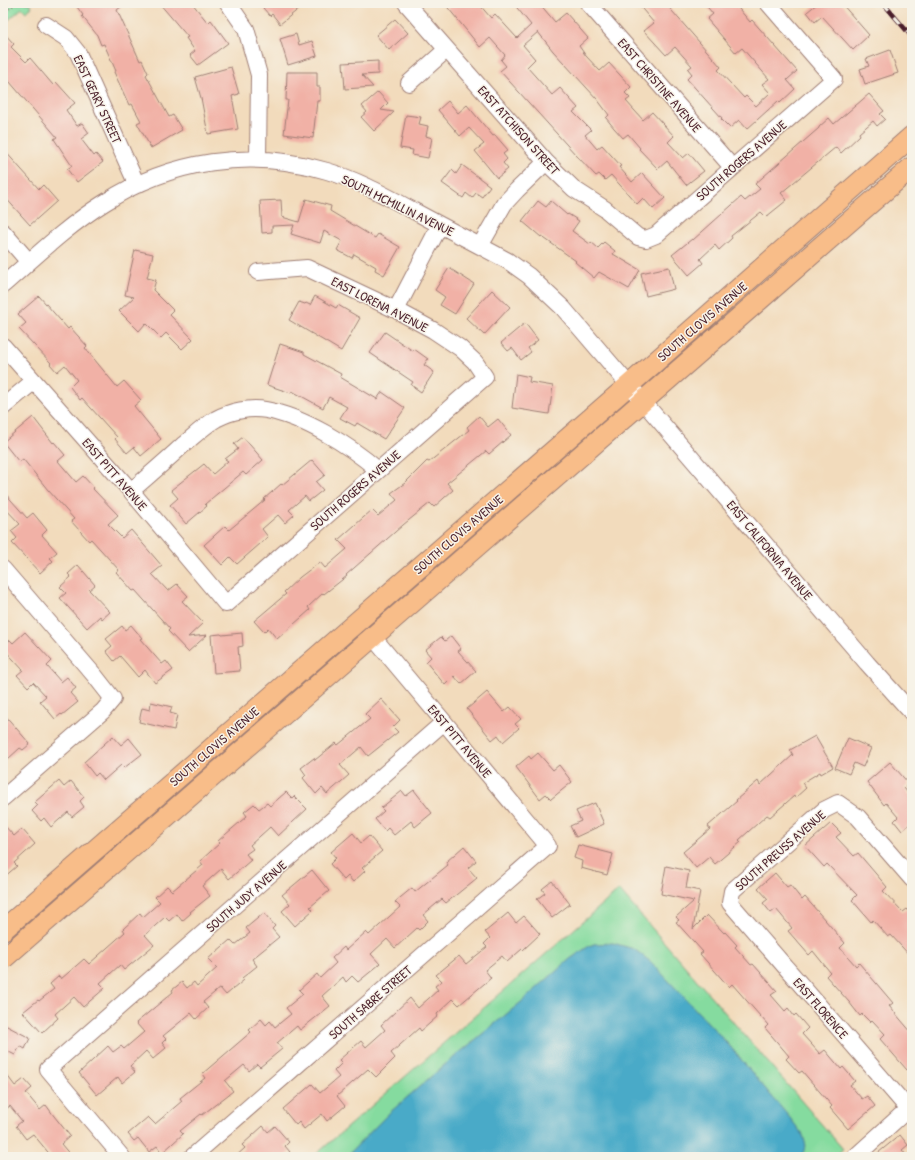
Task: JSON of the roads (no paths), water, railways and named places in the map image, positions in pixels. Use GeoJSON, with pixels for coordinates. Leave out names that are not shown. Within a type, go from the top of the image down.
{"type":"FeatureCollection","features":[{"type":"Feature","properties":{"kind":"main road","name":"SOUTH CLOVIS AVENUE"},"geometry":{"type":"LineString","coordinates":[[3,930],[447,544],[912,136]]}},
{"type":"Feature","properties":{"kind":"main road","name":"SOUTH CLOVIS AVENUE"},"geometry":{"type":"LineString","coordinates":[[3,959],[912,167]]}},
{"type":"Feature","properties":{"kind":"main road"},"geometry":{"type":"LineString","coordinates":[[372,636],[370,630],[371,623],[428,570],[447,544]]}},
{"type":"Feature","properties":{"kind":"street"},"geometry":{"type":"LineString","coordinates":[[228,3],[246,29],[259,75],[258,159]]}},
{"type":"Feature","properties":{"kind":"street","name":"EAST ATCHISON STREET"},"geometry":{"type":"LineString","coordinates":[[406,3],[546,162],[574,189],[605,209],[638,237],[646,239]]}},
{"type":"Feature","properties":{"kind":"street","name":"EAST CHRISTINE AVENUE"},"geometry":{"type":"LineString","coordinates":[[588,3],[732,168]]}},
{"type":"Feature","properties":{"kind":"street","name":"SOUTH ROGERS AVENUE"},"geometry":{"type":"LineString","coordinates":[[646,239],[656,236],[834,79],[768,3]]}},
{"type":"Feature","properties":{"kind":"street","name":"EAST GEARY STREET"},"geometry":{"type":"LineString","coordinates":[[46,25],[66,38],[78,53],[137,185]]}},
{"type":"Feature","properties":{"kind":"street"},"geometry":{"type":"LineString","coordinates":[[409,83],[446,50]]}},
{"type":"Feature","properties":{"kind":"street","name":"SOUTH MCMILLIN AVENUE"},"geometry":{"type":"LineString","coordinates":[[3,285],[85,216],[120,192],[169,171],[214,162],[258,159],[297,164],[348,178],[368,187],[508,261],[547,292],[563,308],[629,385]]}},
{"type":"Feature","properties":{"kind":"street"},"geometry":{"type":"LineString","coordinates":[[480,246],[504,204],[546,162]]}},
{"type":"Feature","properties":{"kind":"street"},"geometry":{"type":"LineString","coordinates":[[396,310],[440,225]]}},
{"type":"Feature","properties":{"kind":"street"},"geometry":{"type":"LineString","coordinates":[[3,232],[29,262]]}},
{"type":"Feature","properties":{"kind":"street","name":"EAST LORENA AVENUE"},"geometry":{"type":"LineString","coordinates":[[258,272],[306,268],[396,310],[460,348],[475,362],[485,378]]}},
{"type":"Feature","properties":{"kind":"street","name":"EAST PITT AVENUE"},"geometry":{"type":"LineString","coordinates":[[3,346],[131,491],[226,604]]}},
{"type":"Feature","properties":{"kind":"street","name":"SOUTH ROGERS AVENUE"},"geometry":{"type":"LineString","coordinates":[[226,604],[485,378]]}},
{"type":"Feature","properties":{"kind":"street"},"geometry":{"type":"LineString","coordinates":[[3,407],[34,382]]}},
{"type":"Feature","properties":{"kind":"street","name":"EAST CALIFORNIA AVENUE"},"geometry":{"type":"LineString","coordinates":[[629,385],[867,663],[912,713]]}},
{"type":"Feature","properties":{"kind":"street"},"geometry":{"type":"LineString","coordinates":[[131,491],[203,428],[230,412],[247,409],[266,410],[295,419],[333,438],[378,470]]}},
{"type":"Feature","properties":{"kind":"street"},"geometry":{"type":"LineString","coordinates":[[3,570],[113,698],[103,711],[4,794]]}},
{"type":"Feature","properties":{"kind":"street","name":"EAST PITT AVENUE"},"geometry":{"type":"LineString","coordinates":[[372,636],[548,846]]}},
{"type":"Feature","properties":{"kind":"street","name":"SOUTH JUDY AVENUE"},"geometry":{"type":"LineString","coordinates":[[122,1157],[48,1069],[444,722]]}},
{"type":"Feature","properties":{"kind":"street","name":"SOUTH PREUSS AVENUE"},"geometry":{"type":"LineString","coordinates":[[730,903],[732,891],[824,810],[838,803],[858,817],[912,879]]}},
{"type":"Feature","properties":{"kind":"street","name":"SOUTH SABRE STREET"},"geometry":{"type":"LineString","coordinates":[[192,1157],[548,846]]}},
{"type":"Feature","properties":{"kind":"street","name":"EAST FLORENCE"},"geometry":{"type":"LineString","coordinates":[[730,903],[910,1111]]}},
{"type":"Feature","properties":{"kind":"street"},"geometry":{"type":"LineString","coordinates":[[855,1157],[910,1111]]}},
{"type":"Feature","properties":{"kind":"water"},"geometry":{"type":"Polygon","coordinates":[[[613,943],[634,949],[651,962],[728,1044],[803,1135],[806,1146],[801,1157],[346,1157],[388,1114],[570,959],[594,944],[613,943]]]}},
{"type":"Feature","properties":{"kind":"railway"},"geometry":{"type":"LineString","coordinates":[[883,3],[912,37]]}}]}
